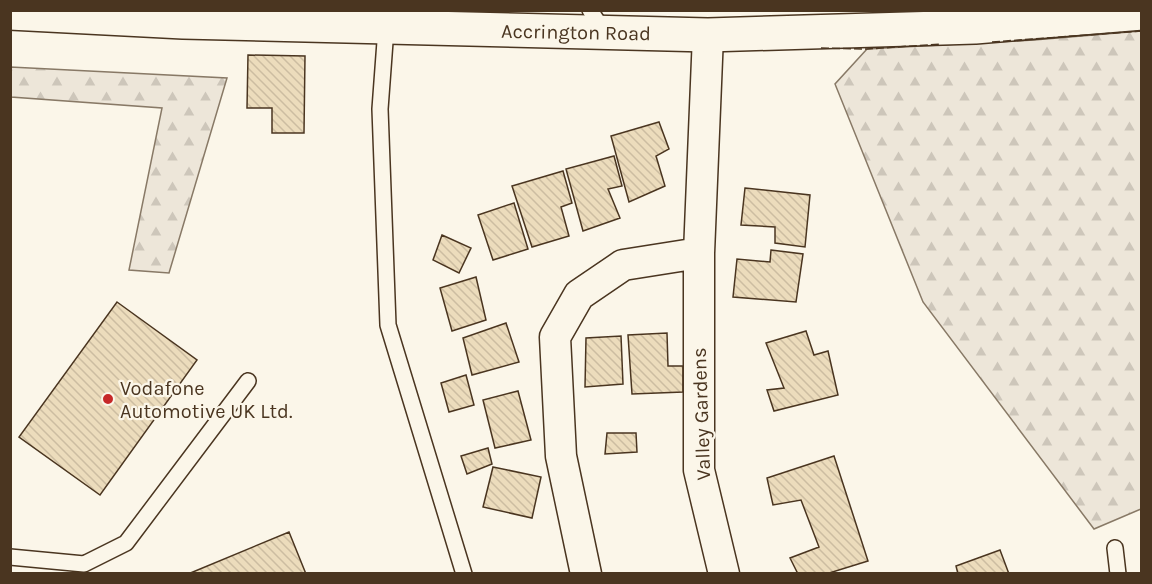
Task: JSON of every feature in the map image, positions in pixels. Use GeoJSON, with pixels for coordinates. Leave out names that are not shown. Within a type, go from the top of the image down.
{"type":"FeatureCollection","features":[{"type":"Feature","properties":{"kind":"highway","name":"Accrington Road"},"geometry":{"type":"LineString","coordinates":[[10,13],[183,22],[318,18],[386,28],[597,22],[708,35],[975,27],[1142,13]]}},
{"type":"Feature","properties":{"kind":"street","name":"Valley Gardens"},"geometry":{"type":"LineString","coordinates":[[708,35],[699,253],[699,470],[724,573]]}},
{"type":"Feature","properties":{"kind":"street"},"geometry":{"type":"LineString","coordinates":[[586,573],[561,456],[555,336],[579,296],[623,265],[699,253]]}},
{"type":"Feature","properties":{"kind":"lane"},"geometry":{"type":"LineString","coordinates":[[386,28],[380,109],[388,325],[464,573]]}},
{"type":"Feature","properties":{"kind":"lane"},"geometry":{"type":"LineString","coordinates":[[10,557],[84,564],[126,543],[248,381]]}},
{"type":"Feature","properties":{"kind":"lane"},"geometry":{"type":"LineString","coordinates":[[1116,548],[1118,573]]}},
{"type":"Feature","properties":{"kind":"green space"},"geometry":{"type":"Polygon","coordinates":[[[1141,31],[1141,509],[1094,529],[923,302],[835,84],[867,49],[1034,40],[1141,31]]]}},
{"type":"Feature","properties":{"kind":"green space"},"geometry":{"type":"Polygon","coordinates":[[[10,67],[227,78],[169,273],[129,270],[162,108],[11,97],[10,67]]]}},
{"type":"Feature","properties":{"kind":"building"},"geometry":{"type":"Polygon","coordinates":[[[248,55],[305,56],[304,133],[272,133],[272,108],[247,108],[248,55]]]}},
{"type":"Feature","properties":{"kind":"building"},"geometry":{"type":"Polygon","coordinates":[[[659,122],[669,149],[656,156],[665,186],[629,202],[611,136],[659,122]]]}},
{"type":"Feature","properties":{"kind":"building"},"geometry":{"type":"Polygon","coordinates":[[[614,156],[622,186],[608,189],[620,218],[583,231],[566,169],[614,156]]]}},
{"type":"Feature","properties":{"kind":"building"},"geometry":{"type":"Polygon","coordinates":[[[563,171],[572,203],[561,207],[569,236],[532,247],[512,186],[563,171]]]}},
{"type":"Feature","properties":{"kind":"building"},"geometry":{"type":"Polygon","coordinates":[[[745,188],[810,195],[805,247],[775,243],[775,227],[741,225],[745,188]]]}},
{"type":"Feature","properties":{"kind":"building"},"geometry":{"type":"Polygon","coordinates":[[[514,203],[528,249],[493,260],[478,215],[514,203]]]}},
{"type":"Feature","properties":{"kind":"building"},"geometry":{"type":"Polygon","coordinates":[[[442,235],[471,248],[459,273],[433,260],[442,235]]]}},
{"type":"Feature","properties":{"kind":"building"},"geometry":{"type":"Polygon","coordinates":[[[771,250],[803,254],[796,302],[733,297],[737,259],[770,262],[771,250]]]}},
{"type":"Feature","properties":{"kind":"building"},"geometry":{"type":"Polygon","coordinates":[[[476,277],[486,320],[452,331],[440,288],[476,277]]]}},
{"type":"Feature","properties":{"kind":"building","name":"Vodafone Automotive UK Ltd."},"geometry":{"type":"Polygon","coordinates":[[[117,302],[197,360],[100,495],[19,437],[117,302]]]}},
{"type":"Feature","properties":{"kind":"building"},"geometry":{"type":"Polygon","coordinates":[[[506,323],[519,362],[472,375],[463,338],[506,323]]]}},
{"type":"Feature","properties":{"kind":"building"},"geometry":{"type":"Polygon","coordinates":[[[806,331],[814,355],[828,351],[838,395],[774,411],[767,390],[784,388],[766,343],[806,331]]]}},
{"type":"Feature","properties":{"kind":"building"},"geometry":{"type":"Polygon","coordinates":[[[667,333],[668,366],[683,366],[683,392],[632,394],[628,335],[667,333]]]}},
{"type":"Feature","properties":{"kind":"building"},"geometry":{"type":"Polygon","coordinates":[[[621,336],[623,384],[585,387],[586,338],[621,336]]]}},
{"type":"Feature","properties":{"kind":"building"},"geometry":{"type":"Polygon","coordinates":[[[466,375],[474,405],[449,412],[441,383],[466,375]]]}},
{"type":"Feature","properties":{"kind":"building"},"geometry":{"type":"Polygon","coordinates":[[[518,391],[531,440],[495,448],[483,400],[518,391]]]}},
{"type":"Feature","properties":{"kind":"building"},"geometry":{"type":"Polygon","coordinates":[[[607,433],[636,433],[637,452],[605,454],[607,433]]]}},
{"type":"Feature","properties":{"kind":"building"},"geometry":{"type":"Polygon","coordinates":[[[488,448],[492,464],[467,474],[461,456],[488,448]]]}},
{"type":"Feature","properties":{"kind":"building"},"geometry":{"type":"Polygon","coordinates":[[[834,456],[868,561],[826,574],[798,574],[790,558],[819,547],[801,500],[773,505],[767,478],[834,456]]]}},
{"type":"Feature","properties":{"kind":"building"},"geometry":{"type":"Polygon","coordinates":[[[493,467],[541,477],[532,518],[483,507],[493,467]]]}},
{"type":"Feature","properties":{"kind":"building"},"geometry":{"type":"Polygon","coordinates":[[[289,532],[306,574],[188,574],[289,532]]]}},
{"type":"Feature","properties":{"kind":"building"},"geometry":{"type":"Polygon","coordinates":[[[1000,550],[1009,574],[958,574],[956,566],[1000,550]]]}},
{"type":"Feature","properties":{"kind":"fence"},"geometry":{"type":"LineString","coordinates":[[992,42],[1142,31]]}},
{"type":"Feature","properties":{"kind":"fence"},"geometry":{"type":"LineString","coordinates":[[821,48],[867,49],[941,44]]}},
{"type":"Feature","properties":{"kind":"place","name":"Vodafone Automotive UK Ltd."},"geometry":{"type":"Point","coordinates":[108,399]}}]}
